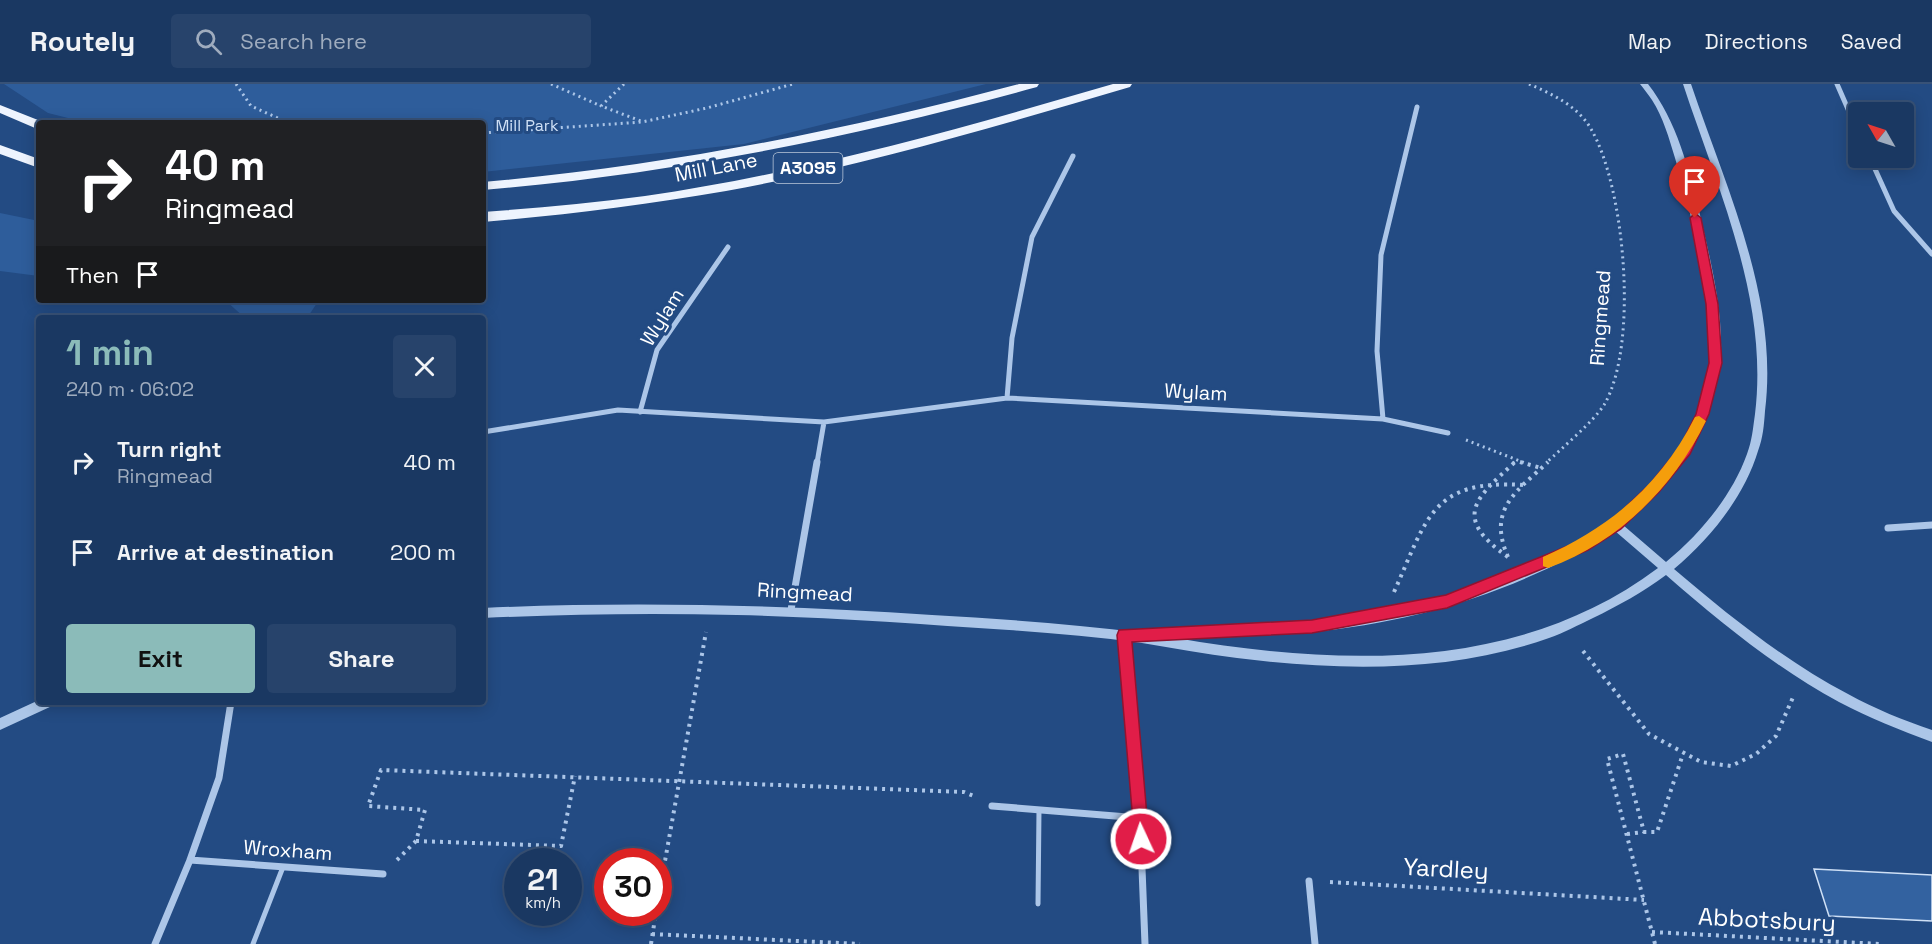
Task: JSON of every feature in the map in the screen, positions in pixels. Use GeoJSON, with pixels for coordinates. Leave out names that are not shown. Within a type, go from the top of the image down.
{"type":"FeatureCollection","features":[{"type":"Feature","properties":{"kind":"main road","name":"Mill Lane"},"geometry":{"type":"LineString","coordinates":[[486,186],[625,174],[706,161],[891,122],[1033,84]]}},
{"type":"Feature","properties":{"kind":"main road","name":"Mill Lane"},"geometry":{"type":"LineString","coordinates":[[486,217],[567,209],[716,188],[895,149],[1126,84]]}},
{"type":"Feature","properties":{"kind":"main road"},"geometry":{"type":"LineString","coordinates":[[0,109],[36,124]]}},
{"type":"Feature","properties":{"kind":"main road"},"geometry":{"type":"LineString","coordinates":[[0,149],[36,163]]}},
{"type":"Feature","properties":{"kind":"street","name":"Ringmead"},"geometry":{"type":"LineString","coordinates":[[1125,635],[1312,627],[1447,602],[1583,546],[1616,525],[1654,488],[1685,451],[1703,414],[1716,363],[1712,304],[1701,237],[1666,118],[1656,98],[1644,84]]}},
{"type":"Feature","properties":{"kind":"street","name":"Ringmead"},"geometry":{"type":"LineString","coordinates":[[486,613],[600,607],[791,610],[1125,635],[1255,655],[1322,660],[1417,658],[1478,652],[1550,633],[1619,600],[1667,570],[1707,531],[1739,482],[1756,442],[1764,376],[1761,329],[1746,258],[1687,84]]}},
{"type":"Feature","properties":{"kind":"street"},"geometry":{"type":"LineString","coordinates":[[1837,84],[1848,109]]}},
{"type":"Feature","properties":{"kind":"street"},"geometry":{"type":"LineString","coordinates":[[1383,419],[1377,351],[1381,255],[1417,107]]}},
{"type":"Feature","properties":{"kind":"street"},"geometry":{"type":"LineString","coordinates":[[1007,398],[1012,338],[1032,237],[1073,156]]}},
{"type":"Feature","properties":{"kind":"street"},"geometry":{"type":"LineString","coordinates":[[1875,168],[1894,211],[1932,254]]}},
{"type":"Feature","properties":{"kind":"street","name":"Wylam"},"geometry":{"type":"LineString","coordinates":[[640,412],[657,350],[728,247]]}},
{"type":"Feature","properties":{"kind":"street","name":"Wylam"},"geometry":{"type":"LineString","coordinates":[[486,432],[618,410],[824,422],[1007,398],[1383,419],[1448,433]]}},
{"type":"Feature","properties":{"kind":"street"},"geometry":{"type":"LineString","coordinates":[[791,610],[824,422]]}},
{"type":"Feature","properties":{"kind":"street"},"geometry":{"type":"LineString","coordinates":[[1616,525],[1667,570],[1762,647],[1801,674],[1888,722],[1932,736]]}},
{"type":"Feature","properties":{"kind":"street"},"geometry":{"type":"LineString","coordinates":[[1888,528],[1932,525]]}},
{"type":"Feature","properties":{"kind":"street"},"geometry":{"type":"LineString","coordinates":[[1125,635],[1140,818],[1145,944]]}},
{"type":"Feature","properties":{"kind":"street"},"geometry":{"type":"LineString","coordinates":[[0,724],[41,705]]}},
{"type":"Feature","properties":{"kind":"street"},"geometry":{"type":"LineString","coordinates":[[155,944],[190,860],[219,778],[231,705]]}},
{"type":"Feature","properties":{"kind":"street"},"geometry":{"type":"LineString","coordinates":[[992,806],[1140,818]]}},
{"type":"Feature","properties":{"kind":"street","name":"Wroxham"},"geometry":{"type":"LineString","coordinates":[[190,860],[383,874]]}},
{"type":"Feature","properties":{"kind":"street"},"geometry":{"type":"LineString","coordinates":[[1309,881],[1315,944]]}},
{"type":"Feature","properties":{"kind":"lane"},"geometry":{"type":"LineString","coordinates":[[1038,904],[1039,810]]}},
{"type":"Feature","properties":{"kind":"lane"},"geometry":{"type":"LineString","coordinates":[[253,944],[283,867]]}},
{"type":"Feature","properties":{"kind":"path"},"geometry":{"type":"LineString","coordinates":[[236,84],[240,94],[254,111],[280,120]]}},
{"type":"Feature","properties":{"kind":"path"},"geometry":{"type":"LineString","coordinates":[[551,84],[642,122]]}},
{"type":"Feature","properties":{"kind":"path"},"geometry":{"type":"LineString","coordinates":[[601,106],[624,84]]}},
{"type":"Feature","properties":{"kind":"path"},"geometry":{"type":"LineString","coordinates":[[486,133],[642,122],[793,84]]}},
{"type":"Feature","properties":{"kind":"path","name":"Ringmead"},"geometry":{"type":"LineString","coordinates":[[1496,481],[1478,498],[1476,513],[1479,533],[1490,545],[1508,558],[1501,544],[1499,520],[1505,504],[1605,403],[1618,367],[1624,264],[1613,193],[1592,129],[1564,100],[1529,84]]}},
{"type":"Feature","properties":{"kind":"path"},"geometry":{"type":"LineString","coordinates":[[1448,433],[1516,461],[1541,468]]}},
{"type":"Feature","properties":{"kind":"path"},"geometry":{"type":"LineString","coordinates":[[1496,481],[1516,461]]}},
{"type":"Feature","properties":{"kind":"path"},"geometry":{"type":"LineString","coordinates":[[1382,615],[1438,503],[1457,489],[1496,481],[1524,485]]}},
{"type":"Feature","properties":{"kind":"path"},"geometry":{"type":"LineString","coordinates":[[668,848],[711,607]]}},
{"type":"Feature","properties":{"kind":"path"},"geometry":{"type":"LineString","coordinates":[[1583,651],[1649,734],[1701,762],[1731,766],[1756,754],[1776,736],[1791,707],[1801,674]]}},
{"type":"Feature","properties":{"kind":"path"},"geometry":{"type":"LineString","coordinates":[[1644,832],[1623,754],[1607,759],[1655,944]]}},
{"type":"Feature","properties":{"kind":"path"},"geometry":{"type":"LineString","coordinates":[[1627,834],[1656,832],[1683,754]]}},
{"type":"Feature","properties":{"kind":"path"},"geometry":{"type":"LineString","coordinates":[[383,874],[416,841],[425,810],[368,806],[381,770],[964,792],[992,806]]}},
{"type":"Feature","properties":{"kind":"path"},"geometry":{"type":"LineString","coordinates":[[416,841],[561,846],[575,776]]}},
{"type":"Feature","properties":{"kind":"path","name":"Yardley"},"geometry":{"type":"LineString","coordinates":[[1309,881],[1644,900]]}},
{"type":"Feature","properties":{"kind":"path"},"geometry":{"type":"LineString","coordinates":[[651,944],[653,926]]}},
{"type":"Feature","properties":{"kind":"path","name":"Abbotsbury"},"geometry":{"type":"LineString","coordinates":[[1652,932],[1880,944]]}},
{"type":"Feature","properties":{"kind":"path"},"geometry":{"type":"LineString","coordinates":[[652,934],[860,944]]}},
{"type":"Feature","properties":{"kind":"green space","name":"Mill Park"},"geometry":{"type":"Polygon","coordinates":[[[4,84],[986,84],[744,144],[486,172],[486,120],[76,120],[48,113],[4,84]]]}},
{"type":"Feature","properties":{"kind":"green space"},"geometry":{"type":"Polygon","coordinates":[[[0,213],[36,220],[36,276],[0,271],[0,213]]]}},
{"type":"Feature","properties":{"kind":"green space"},"geometry":{"type":"Polygon","coordinates":[[[228,303],[317,303],[309,315],[242,315],[228,303]]]}},
{"type":"Feature","properties":{"kind":"building"},"geometry":{"type":"Polygon","coordinates":[[[1814,869],[1932,875],[1932,921],[1829,916],[1814,869]]]}},
{"type":"Feature","properties":{"kind":"slow traffic"},"geometry":{"type":"LineString","coordinates":[[1548,562],[1583,546],[1616,525],[1654,488],[1685,451],[1699,421]]}},
{"type":"Feature","properties":{"kind":"route"},"geometry":{"type":"LineString","coordinates":[[1141,839],[1125,635],[1312,627],[1447,602],[1530,570],[1583,546],[1616,525],[1654,488],[1685,451],[1703,414],[1716,363],[1712,304],[1701,237],[1695,218]]}}]}
